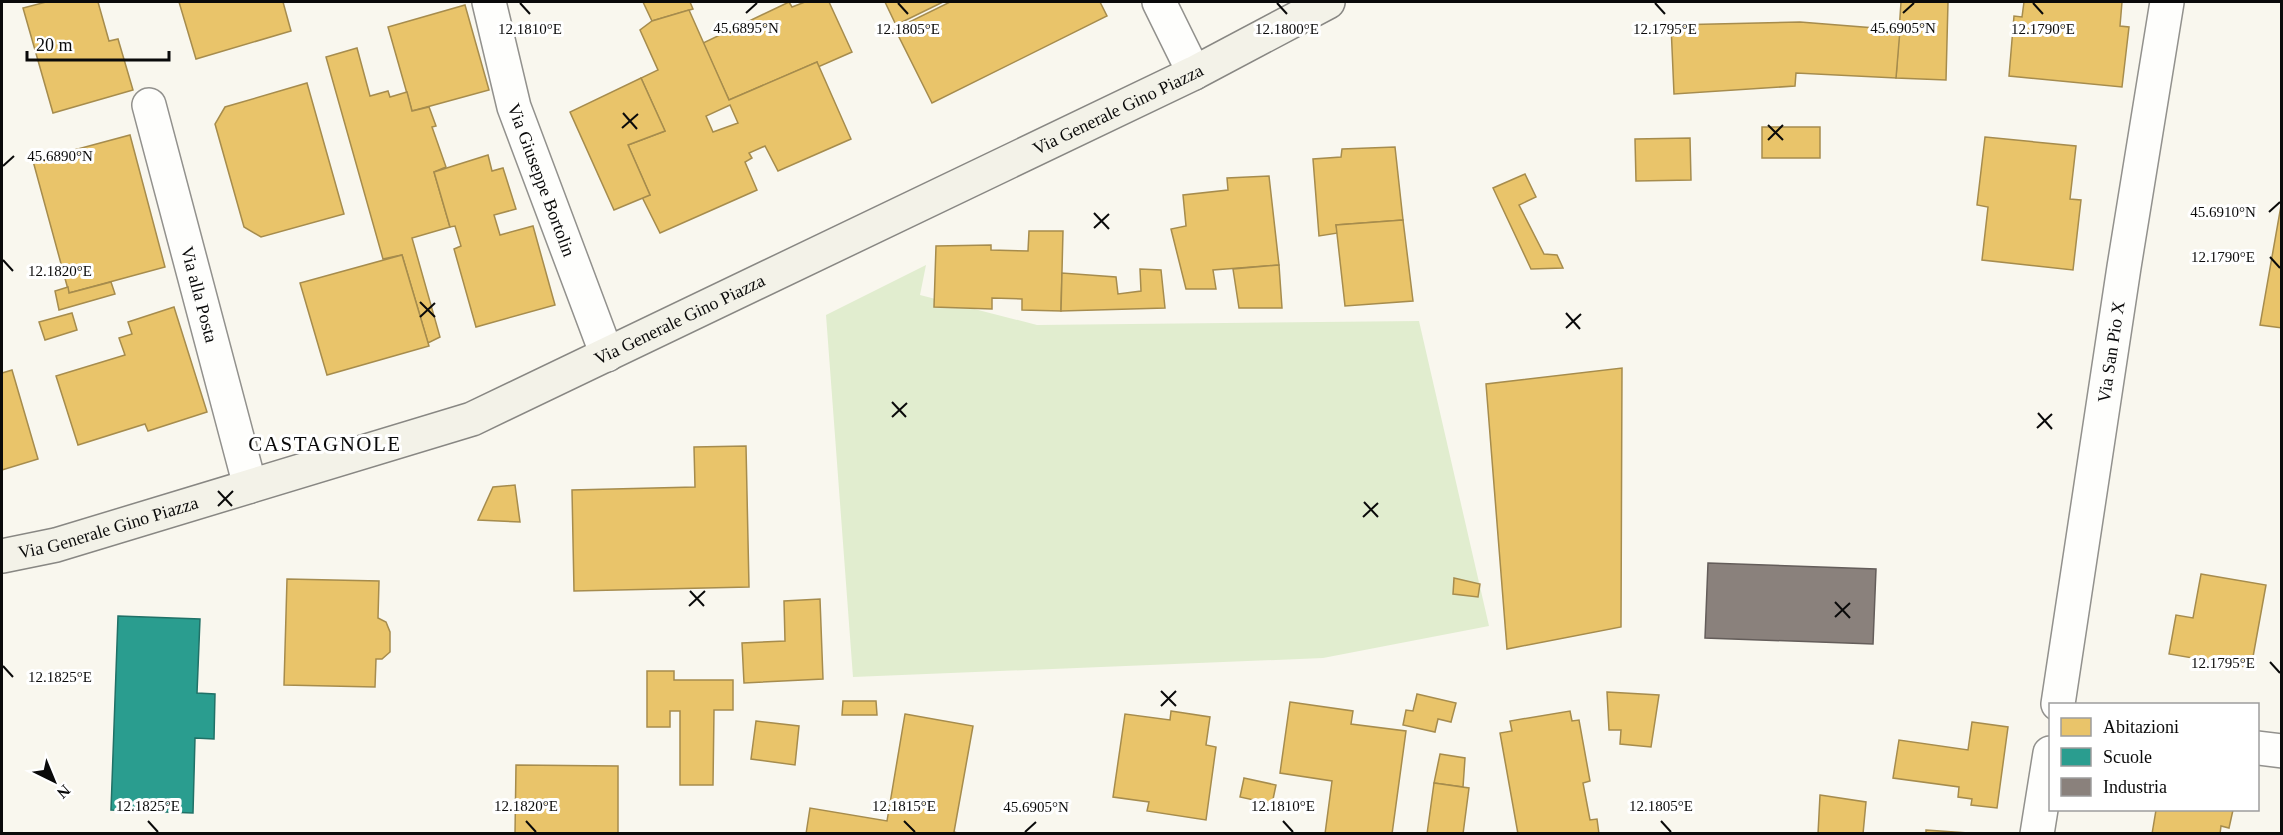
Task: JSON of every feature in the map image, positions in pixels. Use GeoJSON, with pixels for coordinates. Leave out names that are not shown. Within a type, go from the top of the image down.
{"type":"FeatureCollection","features":[{"type":"Feature","properties":{"kind":"main road","name":"Via Generale Gino Piazza"},"geometry":{"type":"LineString","coordinates":[[2,556],[56,545],[472,419],[1194,74],[1328,2]]}},
{"type":"Feature","properties":{"kind":"street","name":"Via Giuseppe Bortolin"},"geometry":{"type":"LineString","coordinates":[[489,2],[514,106],[607,355]]}},
{"type":"Feature","properties":{"kind":"street"},"geometry":{"type":"LineString","coordinates":[[1159,2],[1194,74]]}},
{"type":"Feature","properties":{"kind":"street","name":"Via San Pio X"},"geometry":{"type":"LineString","coordinates":[[2058,703],[2124,267],[2167,2]]}},
{"type":"Feature","properties":{"kind":"street","name":"Via alla Posta"},"geometry":{"type":"LineString","coordinates":[[148,105],[250,486]]}},
{"type":"Feature","properties":{"kind":"street"},"geometry":{"type":"LineString","coordinates":[[2259,747],[2282,751]]}},
{"type":"Feature","properties":{"kind":"street"},"geometry":{"type":"LineString","coordinates":[[2037,834],[2049,759]]}},
{"type":"Feature","properties":{"kind":"green space"},"geometry":{"type":"Polygon","coordinates":[[[926,265],[920,295],[1037,325],[1419,321],[1489,626],[1323,658],[853,677],[826,315],[926,265]]]}},
{"type":"Feature","properties":{"kind":"building: Abitazioni"},"geometry":{"type":"Polygon","coordinates":[[[46,2],[98,2],[109,41],[118,39],[133,90],[53,113],[23,8],[46,2]]]}},
{"type":"Feature","properties":{"kind":"building: Abitazioni"},"geometry":{"type":"Polygon","coordinates":[[[179,2],[283,2],[291,31],[196,59],[179,2]]]}},
{"type":"Feature","properties":{"kind":"building: Abitazioni"},"geometry":{"type":"Polygon","coordinates":[[[643,2],[690,2],[693,9],[652,21],[643,2]]]}},
{"type":"Feature","properties":{"kind":"building: Abitazioni"},"geometry":{"type":"Polygon","coordinates":[[[789,2],[792,7],[805,2],[829,2],[852,52],[818,67],[817,62],[729,100],[703,43],[789,2]]]}},
{"type":"Feature","properties":{"kind":"building: Abitazioni"},"geometry":{"type":"Polygon","coordinates":[[[885,2],[943,2],[896,25],[885,2]]]}},
{"type":"Feature","properties":{"kind":"building: Abitazioni"},"geometry":{"type":"Polygon","coordinates":[[[950,2],[1100,2],[1107,16],[932,103],[895,29],[950,2]]]}},
{"type":"Feature","properties":{"kind":"building: Abitazioni"},"geometry":{"type":"Polygon","coordinates":[[[1901,2],[1948,2],[1946,80],[1896,78],[1901,2]]]}},
{"type":"Feature","properties":{"kind":"building: Abitazioni"},"geometry":{"type":"Polygon","coordinates":[[[2024,2],[2122,2],[2120,26],[2129,27],[2122,87],[2009,76],[2014,16],[2022,17],[2024,2]]]}},
{"type":"Feature","properties":{"kind":"building: Abitazioni"},"geometry":{"type":"Polygon","coordinates":[[[465,5],[489,90],[412,111],[388,27],[465,5]]]}},
{"type":"Feature","properties":{"kind":"building: Abitazioni"},"geometry":{"type":"Polygon","coordinates":[[[689,10],[729,100],[817,62],[851,139],[778,171],[765,146],[749,153],[752,158],[745,162],[757,190],[660,233],[642,197],[650,195],[628,145],[665,131],[641,78],[658,70],[640,30],[652,21],[689,10]],[[730,105],[706,116],[713,132],[738,123],[730,105]]]}},
{"type":"Feature","properties":{"kind":"building: Abitazioni"},"geometry":{"type":"Polygon","coordinates":[[[1800,22],[1900,30],[1896,78],[1796,73],[1795,86],[1674,94],[1671,25],[1800,22]]]}},
{"type":"Feature","properties":{"kind":"building: Abitazioni"},"geometry":{"type":"Polygon","coordinates":[[[357,48],[370,96],[388,91],[390,97],[407,92],[412,111],[429,107],[436,126],[432,127],[446,167],[434,172],[450,227],[412,238],[440,337],[428,343],[402,255],[383,259],[326,57],[357,48]]]}},
{"type":"Feature","properties":{"kind":"building: Abitazioni"},"geometry":{"type":"Polygon","coordinates":[[[641,78],[665,131],[628,145],[650,195],[614,210],[570,112],[641,78]]]}},
{"type":"Feature","properties":{"kind":"building: Abitazioni"},"geometry":{"type":"Polygon","coordinates":[[[307,83],[344,214],[261,237],[244,227],[215,124],[225,107],[307,83]]]}},
{"type":"Feature","properties":{"kind":"building: Abitazioni"},"geometry":{"type":"Polygon","coordinates":[[[1762,127],[1820,127],[1820,158],[1762,158],[1762,127]]]}},
{"type":"Feature","properties":{"kind":"building: Abitazioni"},"geometry":{"type":"Polygon","coordinates":[[[130,135],[165,267],[69,293],[33,161],[130,135]]]}},
{"type":"Feature","properties":{"kind":"building: Abitazioni"},"geometry":{"type":"Polygon","coordinates":[[[1985,137],[2076,146],[2070,199],[2081,200],[2073,270],[1982,260],[1988,207],[1977,205],[1985,137]]]}},
{"type":"Feature","properties":{"kind":"building: Abitazioni"},"geometry":{"type":"Polygon","coordinates":[[[1690,138],[1691,180],[1636,181],[1635,139],[1690,138]]]}},
{"type":"Feature","properties":{"kind":"building: Abitazioni"},"geometry":{"type":"Polygon","coordinates":[[[1395,147],[1403,220],[1336,225],[1338,233],[1319,236],[1313,159],[1341,157],[1342,149],[1395,147]]]}},
{"type":"Feature","properties":{"kind":"building: Abitazioni"},"geometry":{"type":"Polygon","coordinates":[[[488,155],[492,171],[503,168],[516,209],[494,215],[500,235],[533,226],[555,305],[476,327],[454,249],[461,246],[455,226],[450,227],[434,172],[488,155]]]}},
{"type":"Feature","properties":{"kind":"building: Abitazioni"},"geometry":{"type":"Polygon","coordinates":[[[1525,174],[1536,197],[1519,205],[1544,254],[1557,255],[1563,268],[1531,269],[1493,188],[1525,174]]]}},
{"type":"Feature","properties":{"kind":"building: Abitazioni"},"geometry":{"type":"Polygon","coordinates":[[[1269,176],[1279,265],[1213,270],[1216,289],[1186,289],[1171,229],[1186,226],[1183,195],[1228,190],[1227,178],[1269,176]]]}},
{"type":"Feature","properties":{"kind":"building: Abitazioni"},"geometry":{"type":"Polygon","coordinates":[[[2282,200],[2282,328],[2260,325],[2282,200]]]}},
{"type":"Feature","properties":{"kind":"building: Abitazioni"},"geometry":{"type":"Polygon","coordinates":[[[1403,220],[1413,301],[1345,306],[1336,225],[1403,220]]]}},
{"type":"Feature","properties":{"kind":"building: Abitazioni"},"geometry":{"type":"Polygon","coordinates":[[[1029,231],[1063,231],[1061,311],[1022,310],[1022,299],[992,298],[992,309],[934,307],[936,246],[991,245],[991,250],[1028,251],[1029,231]]]}},
{"type":"Feature","properties":{"kind":"building: Abitazioni"},"geometry":{"type":"Polygon","coordinates":[[[402,255],[429,346],[327,375],[300,283],[402,255]]]}},
{"type":"Feature","properties":{"kind":"building: Abitazioni"},"geometry":{"type":"Polygon","coordinates":[[[1279,265],[1282,308],[1239,308],[1233,269],[1279,265]]]}},
{"type":"Feature","properties":{"kind":"building: Abitazioni"},"geometry":{"type":"Polygon","coordinates":[[[1140,269],[1161,270],[1165,308],[1061,311],[1062,273],[1116,277],[1118,294],[1141,291],[1140,269]]]}},
{"type":"Feature","properties":{"kind":"building: Abitazioni"},"geometry":{"type":"Polygon","coordinates":[[[111,282],[115,294],[59,310],[55,291],[68,287],[69,293],[111,282]]]}},
{"type":"Feature","properties":{"kind":"building: Abitazioni"},"geometry":{"type":"Polygon","coordinates":[[[174,307],[207,412],[148,431],[145,424],[78,445],[56,376],[125,355],[119,338],[132,334],[128,322],[174,307]]]}},
{"type":"Feature","properties":{"kind":"building: Abitazioni"},"geometry":{"type":"Polygon","coordinates":[[[72,313],[77,330],[45,340],[39,322],[72,313]]]}},
{"type":"Feature","properties":{"kind":"building: Abitazioni"},"geometry":{"type":"Polygon","coordinates":[[[1622,368],[1621,627],[1507,649],[1486,384],[1622,368]]]}},
{"type":"Feature","properties":{"kind":"building: Abitazioni"},"geometry":{"type":"Polygon","coordinates":[[[12,370],[38,459],[2,470],[2,373],[12,370]]]}},
{"type":"Feature","properties":{"kind":"building: Abitazioni"},"geometry":{"type":"Polygon","coordinates":[[[746,446],[749,587],[574,591],[572,490],[695,487],[694,447],[746,446]]]}},
{"type":"Feature","properties":{"kind":"building: Abitazioni"},"geometry":{"type":"Polygon","coordinates":[[[515,485],[520,522],[478,520],[493,487],[515,485]]]}},
{"type":"Feature","properties":{"kind":"building: Abitazioni"},"geometry":{"type":"Polygon","coordinates":[[[2201,574],[2266,585],[2251,668],[2169,654],[2176,615],[2193,618],[2201,574]]]}},
{"type":"Feature","properties":{"kind":"building: Abitazioni"},"geometry":{"type":"Polygon","coordinates":[[[1454,578],[1480,584],[1478,597],[1453,594],[1454,578]]]}},
{"type":"Feature","properties":{"kind":"building: Abitazioni"},"geometry":{"type":"Polygon","coordinates":[[[287,579],[379,581],[378,618],[386,622],[390,632],[390,652],[382,659],[376,659],[375,687],[284,685],[287,579]]]}},
{"type":"Feature","properties":{"kind":"building: Abitazioni"},"geometry":{"type":"Polygon","coordinates":[[[820,599],[823,679],[744,683],[742,643],[785,641],[784,601],[820,599]]]}},
{"type":"Feature","properties":{"kind":"building: Abitazioni"},"geometry":{"type":"Polygon","coordinates":[[[647,671],[674,671],[674,680],[733,680],[733,710],[714,710],[713,785],[680,785],[680,711],[670,711],[670,727],[647,727],[647,671]]]}},
{"type":"Feature","properties":{"kind":"building: Abitazioni"},"geometry":{"type":"Polygon","coordinates":[[[1607,692],[1659,695],[1651,747],[1620,744],[1621,730],[1609,730],[1607,692]]]}},
{"type":"Feature","properties":{"kind":"building: Abitazioni"},"geometry":{"type":"Polygon","coordinates":[[[1417,694],[1456,703],[1451,722],[1438,719],[1435,732],[1403,725],[1406,710],[1413,711],[1417,694]]]}},
{"type":"Feature","properties":{"kind":"building: Abitazioni"},"geometry":{"type":"Polygon","coordinates":[[[843,701],[876,701],[877,715],[842,715],[843,701]]]}},
{"type":"Feature","properties":{"kind":"building: Abitazioni"},"geometry":{"type":"Polygon","coordinates":[[[1290,702],[1353,711],[1351,724],[1406,731],[1392,834],[1325,834],[1332,781],[1280,773],[1290,702]]]}},
{"type":"Feature","properties":{"kind":"building: Abitazioni"},"geometry":{"type":"Polygon","coordinates":[[[1171,711],[1210,717],[1206,745],[1216,747],[1206,820],[1147,811],[1149,802],[1113,797],[1125,714],[1170,720],[1171,711]]]}},
{"type":"Feature","properties":{"kind":"building: Abitazioni"},"geometry":{"type":"Polygon","coordinates":[[[1570,711],[1572,721],[1579,720],[1590,781],[1583,783],[1590,820],[1597,819],[1599,834],[1518,834],[1500,733],[1512,731],[1510,721],[1570,711]]]}},
{"type":"Feature","properties":{"kind":"building: Abitazioni"},"geometry":{"type":"Polygon","coordinates":[[[905,714],[973,726],[954,832],[961,834],[806,834],[810,808],[887,821],[905,714]]]}},
{"type":"Feature","properties":{"kind":"building: Abitazioni"},"geometry":{"type":"Polygon","coordinates":[[[756,721],[799,726],[795,765],[751,759],[756,721]]]}},
{"type":"Feature","properties":{"kind":"building: Abitazioni"},"geometry":{"type":"Polygon","coordinates":[[[1972,722],[2008,727],[1997,808],[1971,805],[1972,799],[1958,797],[1959,787],[1893,778],[1899,740],[1968,750],[1972,722]]]}},
{"type":"Feature","properties":{"kind":"building: Abitazioni"},"geometry":{"type":"Polygon","coordinates":[[[1440,754],[1465,758],[1463,787],[1434,783],[1440,754]]]}},
{"type":"Feature","properties":{"kind":"building: Abitazioni"},"geometry":{"type":"Polygon","coordinates":[[[516,765],[618,766],[618,834],[515,834],[516,765]]]}},
{"type":"Feature","properties":{"kind":"building: Abitazioni"},"geometry":{"type":"Polygon","coordinates":[[[1244,778],[1276,785],[1272,804],[1240,797],[1244,778]]]}},
{"type":"Feature","properties":{"kind":"building: Abitazioni"},"geometry":{"type":"Polygon","coordinates":[[[1434,783],[1469,788],[1463,834],[1427,834],[1434,783]]]}},
{"type":"Feature","properties":{"kind":"building: Abitazioni"},"geometry":{"type":"Polygon","coordinates":[[[1820,795],[1866,802],[1863,834],[1818,834],[1820,795]]]}},
{"type":"Feature","properties":{"kind":"building: Abitazioni"},"geometry":{"type":"Polygon","coordinates":[[[2156,811],[2233,811],[2229,828],[2221,826],[2220,834],[2152,834],[2156,811]]]}},
{"type":"Feature","properties":{"kind":"building: Abitazioni"},"geometry":{"type":"Polygon","coordinates":[[[1926,830],[1983,834],[1926,834],[1926,830]]]}},
{"type":"Feature","properties":{"kind":"building: Scuole"},"geometry":{"type":"Polygon","coordinates":[[[118,616],[200,619],[197,693],[215,694],[214,739],[195,738],[193,813],[111,810],[118,616]]]}},
{"type":"Feature","properties":{"kind":"building: Industria"},"geometry":{"type":"Polygon","coordinates":[[[1708,563],[1876,569],[1873,644],[1705,638],[1708,563]]]}},
{"type":"Feature","properties":{"kind":"district","name":"CASTAGNOLE"},"geometry":{"type":"Point","coordinates":[325,444]}}]}
